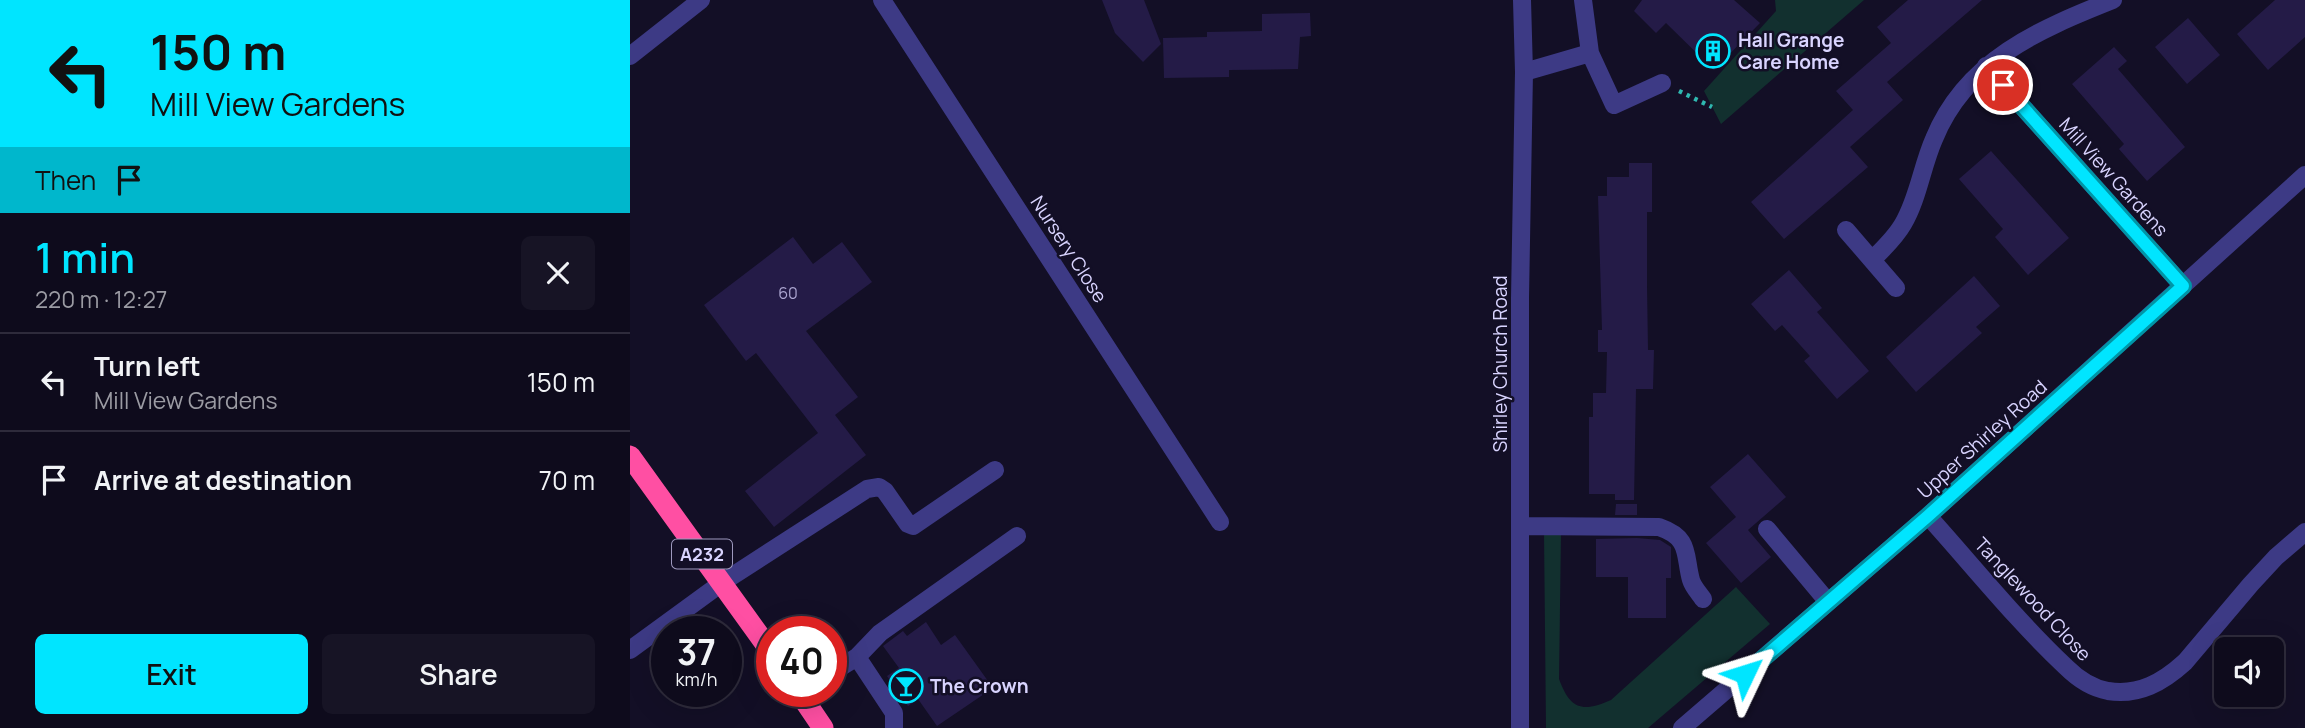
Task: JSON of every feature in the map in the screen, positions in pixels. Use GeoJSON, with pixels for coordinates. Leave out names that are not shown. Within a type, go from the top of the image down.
{"type":"FeatureCollection","features":[{"type":"Feature","properties":{"kind":"highway","name":"A232"},"geometry":{"type":"LineString","coordinates":[[630,456],[756,630]]}},
{"type":"Feature","properties":{"kind":"highway"},"geometry":{"type":"LineString","coordinates":[[809,707],[823,728]]}},
{"type":"Feature","properties":{"kind":"street"},"geometry":{"type":"LineString","coordinates":[[630,56],[701,0]]}},
{"type":"Feature","properties":{"kind":"street","name":"Nursery Close"},"geometry":{"type":"LineString","coordinates":[[882,0],[1220,522]]}},
{"type":"Feature","properties":{"kind":"street","name":"Shirley Church Road"},"geometry":{"type":"LineString","coordinates":[[1520,728],[1520,298],[1524,72],[1522,0]]}},
{"type":"Feature","properties":{"kind":"street"},"geometry":{"type":"LineString","coordinates":[[1583,0],[1590,53],[1614,105],[1662,83]]}},
{"type":"Feature","properties":{"kind":"street"},"geometry":{"type":"LineString","coordinates":[[1872,260],[1904,222],[1943,118],[1957,95],[1986,66],[2027,37],[2113,0]]}},
{"type":"Feature","properties":{"kind":"street"},"geometry":{"type":"LineString","coordinates":[[1524,72],[1590,53]]}},
{"type":"Feature","properties":{"kind":"street","name":"Mill View Gardens"},"geometry":{"type":"LineString","coordinates":[[1986,66],[2183,286]]}},
{"type":"Feature","properties":{"kind":"street","name":"Upper Shirley Road"},"geometry":{"type":"LineString","coordinates":[[1682,728],[1928,516],[2305,175]]}},
{"type":"Feature","properties":{"kind":"street"},"geometry":{"type":"LineString","coordinates":[[1846,230],[1896,288]]}},
{"type":"Feature","properties":{"kind":"street"},"geometry":{"type":"LineString","coordinates":[[630,650],[723,582],[867,489],[879,487],[908,524],[913,526],[995,470]]}},
{"type":"Feature","properties":{"kind":"street","name":"Tanglewood Close"},"geometry":{"type":"LineString","coordinates":[[1928,516],[2066,668],[2095,687],[2122,692],[2148,688],[2171,675],[2267,566],[2305,532]]}},
{"type":"Feature","properties":{"kind":"street"},"geometry":{"type":"LineString","coordinates":[[1521,526],[1659,527],[1669,530],[1686,548],[1690,578],[1703,599]]}},
{"type":"Feature","properties":{"kind":"street"},"geometry":{"type":"LineString","coordinates":[[1768,529],[1828,602]]}},
{"type":"Feature","properties":{"kind":"street"},"geometry":{"type":"LineString","coordinates":[[847,664],[858,657],[880,633],[1017,537]]}},
{"type":"Feature","properties":{"kind":"street"},"geometry":{"type":"LineString","coordinates":[[858,657],[894,713],[894,728]]}},
{"type":"Feature","properties":{"kind":"path"},"geometry":{"type":"LineString","coordinates":[[1662,83],[1713,107]]}},
{"type":"Feature","properties":{"kind":"green space"},"geometry":{"type":"Polygon","coordinates":[[[1775,0],[1864,0],[1721,124],[1704,91],[1776,11],[1775,0]]]}},
{"type":"Feature","properties":{"kind":"green space"},"geometry":{"type":"Polygon","coordinates":[[[1544,533],[1561,533],[1559,679],[1568,697],[1578,706],[1592,706],[1611,700],[1736,587],[1770,624],[1648,728],[1546,728],[1544,533]]]}},
{"type":"Feature","properties":{"kind":"building"},"geometry":{"type":"Polygon","coordinates":[[[1102,0],[1144,0],[1161,44],[1143,62],[1115,33],[1102,0]]]}},
{"type":"Feature","properties":{"kind":"building","name":"Hall Grange Care Home"},"geometry":{"type":"Polygon","coordinates":[[[1642,0],[1734,0],[1760,23],[1714,70],[1666,23],[1656,33],[1634,11],[1642,0]]]}},
{"type":"Feature","properties":{"kind":"building"},"geometry":{"type":"Polygon","coordinates":[[[1908,0],[1982,0],[1887,82],[1903,100],[1850,147],[1868,167],[1784,239],[1751,202],[1853,110],[1836,91],[1891,43],[1877,27],[1908,0]]]}},
{"type":"Feature","properties":{"kind":"building"},"geometry":{"type":"Polygon","coordinates":[[[2275,0],[2305,0],[2305,37],[2268,70],[2237,34],[2275,0]]]}},
{"type":"Feature","properties":{"kind":"building"},"geometry":{"type":"Polygon","coordinates":[[[1310,13],[1311,36],[1300,37],[1298,69],[1229,70],[1229,77],[1164,78],[1163,38],[1207,37],[1207,32],[1262,31],[1262,14],[1310,13]]]}},
{"type":"Feature","properties":{"kind":"building"},"geometry":{"type":"Polygon","coordinates":[[[2188,18],[2220,55],[2187,84],[2155,47],[2188,18]]]}},
{"type":"Feature","properties":{"kind":"building"},"geometry":{"type":"Polygon","coordinates":[[[2114,47],[2127,61],[2118,69],[2185,147],[2147,181],[2119,149],[2124,144],[2072,84],[2114,47]]]}},
{"type":"Feature","properties":{"kind":"building"},"geometry":{"type":"Polygon","coordinates":[[[1991,151],[2069,238],[2028,275],[1995,237],[2003,229],[1959,179],[1991,151]]]}},
{"type":"Feature","properties":{"kind":"building"},"geometry":{"type":"Polygon","coordinates":[[[1629,163],[1652,163],[1652,212],[1647,212],[1647,286],[1648,350],[1654,350],[1653,389],[1636,389],[1634,500],[1615,500],[1615,494],[1589,494],[1589,417],[1593,417],[1593,393],[1606,393],[1607,352],[1598,352],[1598,330],[1602,330],[1598,196],[1607,196],[1607,177],[1629,177],[1629,163]]]}},
{"type":"Feature","properties":{"kind":"building"},"geometry":{"type":"Polygon","coordinates":[[[793,237],[813,264],[842,242],[872,282],[806,331],[858,397],[835,415],[866,455],[774,527],[745,491],[818,433],[756,353],[746,361],[704,305],[793,237]]]}},
{"type":"Feature","properties":{"kind":"building"},"geometry":{"type":"Polygon","coordinates":[[[1789,270],[1822,308],[1817,312],[1869,371],[1837,399],[1804,361],[1810,356],[1782,325],[1775,331],[1751,304],[1789,270]]]}},
{"type":"Feature","properties":{"kind":"building"},"geometry":{"type":"Polygon","coordinates":[[[1974,276],[2000,306],[1976,327],[1982,333],[1916,392],[1886,357],[1974,276]]]}},
{"type":"Feature","properties":{"kind":"building"},"geometry":{"type":"Polygon","coordinates":[[[1748,454],[1786,497],[1748,530],[1771,557],[1741,583],[1706,543],[1736,517],[1710,487],[1748,454]]]}},
{"type":"Feature","properties":{"kind":"building"},"geometry":{"type":"Polygon","coordinates":[[[1616,504],[1637,504],[1637,515],[1615,515],[1616,504]]]}},
{"type":"Feature","properties":{"kind":"building"},"geometry":{"type":"Polygon","coordinates":[[[1596,539],[1660,540],[1671,547],[1671,578],[1666,578],[1666,618],[1628,618],[1628,577],[1596,577],[1596,539]]]}},
{"type":"Feature","properties":{"kind":"building"},"geometry":{"type":"Polygon","coordinates":[[[926,622],[941,645],[955,635],[993,688],[937,726],[918,699],[908,706],[887,676],[899,668],[883,646],[903,631],[907,636],[926,622]]]}},
{"type":"Feature","properties":{"kind":"place","name":"Hall Grange Care Home"},"geometry":{"type":"Point","coordinates":[1713,51]}},
{"type":"Feature","properties":{"kind":"place","name":"The Crown"},"geometry":{"type":"Point","coordinates":[906,686]}},
{"type":"Feature","properties":{"kind":"route"},"geometry":{"type":"LineString","coordinates":[[1745,674],[1928,516],[2183,286],[2003,85]]}}]}
